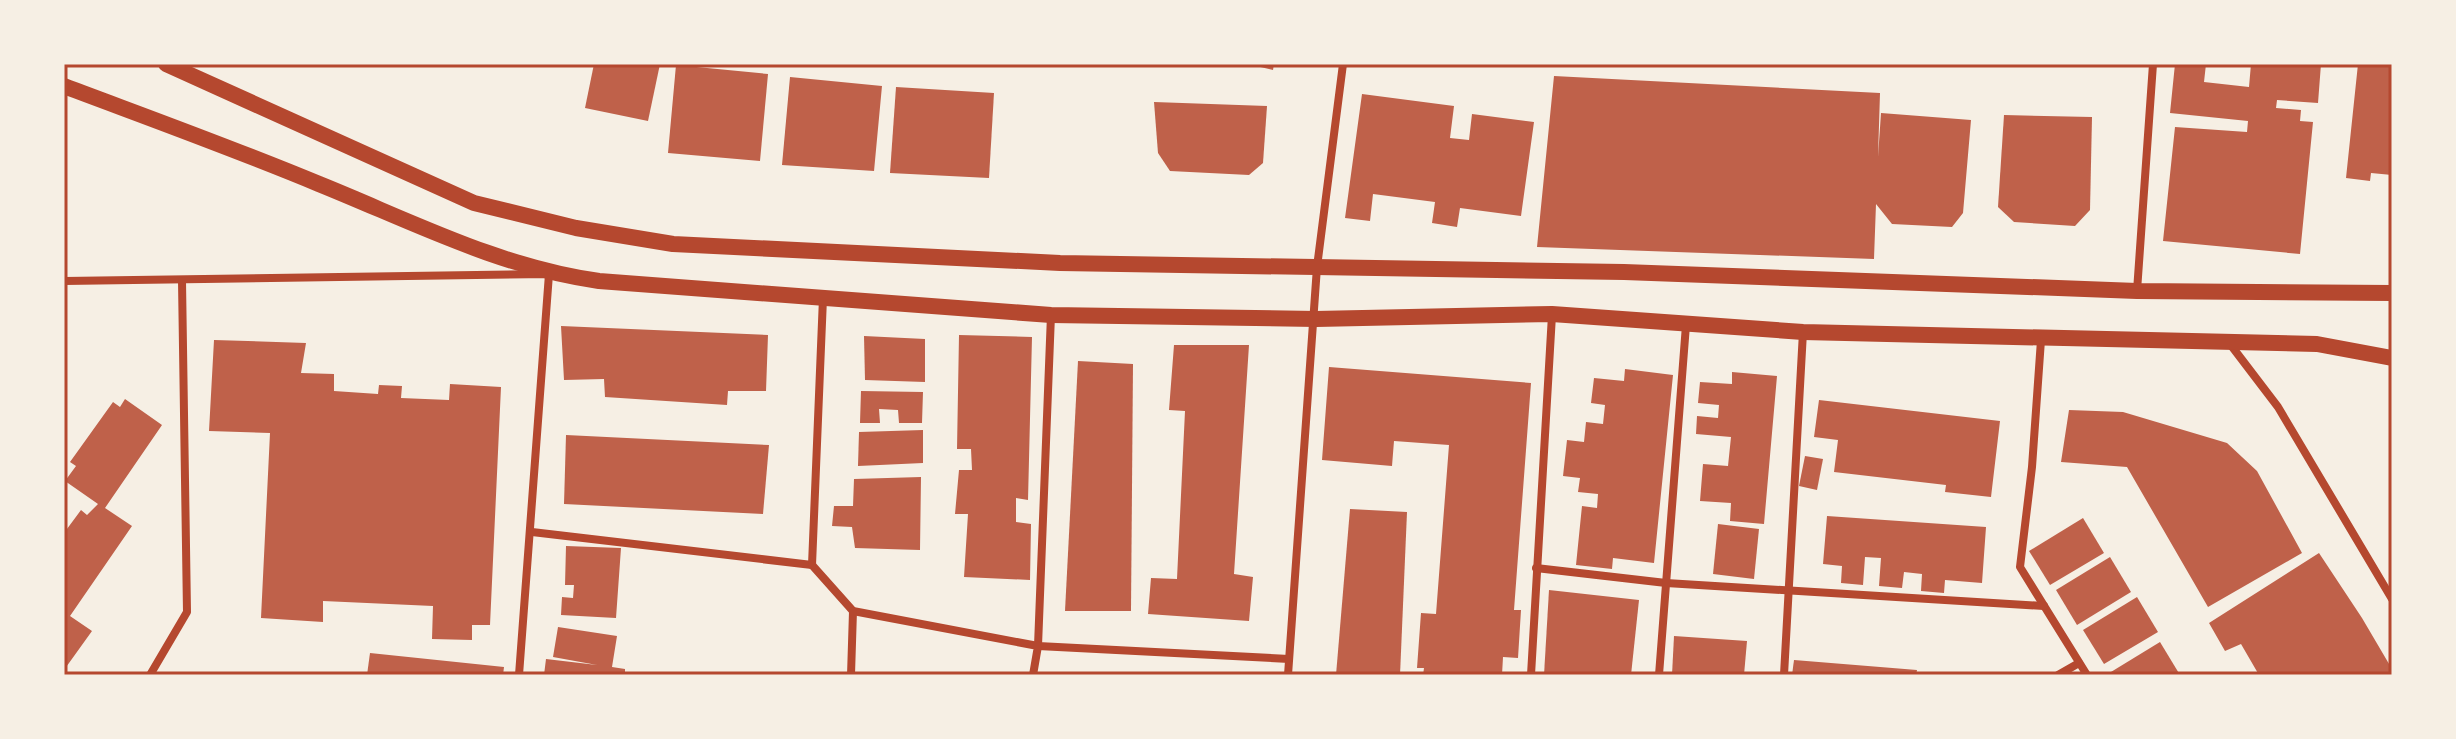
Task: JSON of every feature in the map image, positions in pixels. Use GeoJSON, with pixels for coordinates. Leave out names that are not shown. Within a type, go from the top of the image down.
{"type":"FeatureCollection","features":[{"type":"Feature","properties":{"kind":"main road"},"geometry":{"type":"LineString","coordinates":[[166,64],[474,203],[576,228],[673,244],[1060,263],[1624,272],[2137,291],[2392,293]]}},
{"type":"Feature","properties":{"kind":"main road"},"geometry":{"type":"LineString","coordinates":[[64,86],[319,184],[454,242],[549,274],[713,292],[1051,315],[1316,319],[1552,314],[1803,332],[2041,340],[2317,344],[2392,358]]}},
{"type":"Feature","properties":{"kind":"street"},"geometry":{"type":"LineString","coordinates":[[1288,675],[1316,319],[1317,267],[1343,64]]}},
{"type":"Feature","properties":{"kind":"street"},"geometry":{"type":"LineString","coordinates":[[2137,291],[2153,64]]}},
{"type":"Feature","properties":{"kind":"street"},"geometry":{"type":"LineString","coordinates":[[64,281],[549,274],[519,675]]}},
{"type":"Feature","properties":{"kind":"street"},"geometry":{"type":"LineString","coordinates":[[150,675],[187,612],[182,281]]}},
{"type":"Feature","properties":{"kind":"street"},"geometry":{"type":"LineString","coordinates":[[812,565],[823,298]]}},
{"type":"Feature","properties":{"kind":"street"},"geometry":{"type":"LineString","coordinates":[[1531,675],[1552,314]]}},
{"type":"Feature","properties":{"kind":"street"},"geometry":{"type":"LineString","coordinates":[[1033,675],[1038,646],[1051,315]]}},
{"type":"Feature","properties":{"kind":"street"},"geometry":{"type":"LineString","coordinates":[[1659,675],[1686,325]]}},
{"type":"Feature","properties":{"kind":"street"},"geometry":{"type":"LineString","coordinates":[[1784,675],[1803,332]]}},
{"type":"Feature","properties":{"kind":"street"},"geometry":{"type":"LineString","coordinates":[[2041,340],[2032,467],[2020,567],[2087,675]]}},
{"type":"Feature","properties":{"kind":"street"},"geometry":{"type":"LineString","coordinates":[[2229,343],[2278,407],[2392,599]]}},
{"type":"Feature","properties":{"kind":"street"},"geometry":{"type":"LineString","coordinates":[[532,532],[812,565],[853,611],[1038,646],[1289,659]]}},
{"type":"Feature","properties":{"kind":"street"},"geometry":{"type":"LineString","coordinates":[[1536,568],[1666,583],[2044,606]]}},
{"type":"Feature","properties":{"kind":"street"},"geometry":{"type":"LineString","coordinates":[[851,675],[853,611]]}},
{"type":"Feature","properties":{"kind":"street"},"geometry":{"type":"LineString","coordinates":[[2058,675],[2079,663]]}},
{"type":"Feature","properties":{"kind":"building"},"geometry":{"type":"Polygon","coordinates":[[[594,64],[660,64],[648,121],[585,108],[594,64]]]}},
{"type":"Feature","properties":{"kind":"building"},"geometry":{"type":"Polygon","coordinates":[[[1248,64],[1274,64],[1273,70],[1248,64]]]}},
{"type":"Feature","properties":{"kind":"building"},"geometry":{"type":"Polygon","coordinates":[[[2175,64],[2206,64],[2204,82],[2249,87],[2251,64],[2321,64],[2318,103],[2277,100],[2276,108],[2301,110],[2300,121],[2313,122],[2300,254],[2163,241],[2175,127],[2247,132],[2248,121],[2170,113],[2175,64]]]}},
{"type":"Feature","properties":{"kind":"building"},"geometry":{"type":"Polygon","coordinates":[[[2358,64],[2392,64],[2392,175],[2371,173],[2370,181],[2346,178],[2358,64]]]}},
{"type":"Feature","properties":{"kind":"building"},"geometry":{"type":"Polygon","coordinates":[[[676,65],[768,74],[760,161],[668,153],[676,65]]]}},
{"type":"Feature","properties":{"kind":"building"},"geometry":{"type":"Polygon","coordinates":[[[1554,76],[1880,93],[1878,157],[1881,113],[1971,120],[1963,213],[1952,227],[1892,224],[1876,204],[1874,259],[1537,247],[1554,76]]]}},
{"type":"Feature","properties":{"kind":"building"},"geometry":{"type":"Polygon","coordinates":[[[790,77],[882,86],[874,171],[782,165],[790,77]]]}},
{"type":"Feature","properties":{"kind":"building"},"geometry":{"type":"Polygon","coordinates":[[[896,87],[994,93],[989,178],[890,173],[896,87]]]}},
{"type":"Feature","properties":{"kind":"building"},"geometry":{"type":"Polygon","coordinates":[[[1362,94],[1454,106],[1450,138],[1469,140],[1472,114],[1534,122],[1521,216],[1460,208],[1457,227],[1432,223],[1435,202],[1373,194],[1370,221],[1345,218],[1362,94]]]}},
{"type":"Feature","properties":{"kind":"building"},"geometry":{"type":"Polygon","coordinates":[[[1154,102],[1267,106],[1263,163],[1249,175],[1170,171],[1158,153],[1154,102]]]}},
{"type":"Feature","properties":{"kind":"building"},"geometry":{"type":"Polygon","coordinates":[[[2004,115],[2092,117],[2090,210],[2075,226],[2014,222],[1998,207],[2004,115]]]}},
{"type":"Feature","properties":{"kind":"building"},"geometry":{"type":"Polygon","coordinates":[[[561,326],[768,335],[766,391],[728,391],[727,405],[605,397],[604,379],[564,380],[561,326]]]}},
{"type":"Feature","properties":{"kind":"building"},"geometry":{"type":"Polygon","coordinates":[[[959,335],[1032,337],[1028,500],[1016,498],[1016,522],[1031,524],[1030,580],[964,577],[968,514],[955,514],[959,470],[972,470],[971,449],[957,449],[959,335]]]}},
{"type":"Feature","properties":{"kind":"building"},"geometry":{"type":"Polygon","coordinates":[[[864,336],[925,339],[925,382],[865,380],[864,336]]]}},
{"type":"Feature","properties":{"kind":"building"},"geometry":{"type":"Polygon","coordinates":[[[214,340],[306,343],[301,373],[334,374],[334,391],[378,394],[379,385],[402,386],[401,398],[449,400],[450,384],[501,387],[490,625],[472,625],[472,640],[432,639],[433,606],[323,601],[323,622],[261,618],[270,433],[209,431],[214,340]]]}},
{"type":"Feature","properties":{"kind":"building"},"geometry":{"type":"Polygon","coordinates":[[[1174,345],[1249,345],[1234,574],[1253,577],[1249,621],[1148,614],[1151,578],[1177,579],[1185,411],[1169,410],[1174,345]]]}},
{"type":"Feature","properties":{"kind":"building"},"geometry":{"type":"Polygon","coordinates":[[[1078,361],[1133,364],[1131,611],[1065,611],[1078,361]]]}},
{"type":"Feature","properties":{"kind":"building"},"geometry":{"type":"Polygon","coordinates":[[[1329,367],[1531,383],[1514,610],[1521,610],[1518,658],[1503,657],[1502,675],[1423,675],[1424,668],[1417,668],[1421,613],[1436,614],[1449,445],[1394,441],[1392,466],[1322,460],[1329,367]]]}},
{"type":"Feature","properties":{"kind":"building"},"geometry":{"type":"Polygon","coordinates":[[[1625,369],[1673,375],[1654,563],[1613,558],[1612,569],[1576,565],[1582,506],[1597,508],[1598,494],[1578,492],[1580,478],[1563,476],[1567,440],[1584,442],[1586,422],[1603,424],[1605,405],[1591,403],[1594,378],[1624,381],[1625,369]]]}},
{"type":"Feature","properties":{"kind":"building"},"geometry":{"type":"Polygon","coordinates":[[[1732,372],[1777,376],[1764,524],[1730,521],[1731,503],[1700,501],[1703,464],[1728,466],[1731,437],[1696,434],[1697,416],[1718,418],[1719,405],[1698,403],[1700,382],[1732,384],[1732,372]]]}},
{"type":"Feature","properties":{"kind":"building"},"geometry":{"type":"Polygon","coordinates":[[[861,391],[923,392],[922,423],[899,423],[898,410],[879,409],[880,423],[860,423],[861,391]]]}},
{"type":"Feature","properties":{"kind":"building"},"geometry":{"type":"Polygon","coordinates":[[[125,399],[162,425],[105,508],[132,526],[70,616],[92,631],[64,670],[64,533],[81,510],[87,515],[98,504],[65,481],[76,466],[70,462],[113,402],[120,407],[125,399]]]}},
{"type":"Feature","properties":{"kind":"building"},"geometry":{"type":"Polygon","coordinates":[[[1819,400],[2000,421],[1991,497],[1945,492],[1946,485],[1834,472],[1838,440],[1814,437],[1819,400]]]}},
{"type":"Feature","properties":{"kind":"building"},"geometry":{"type":"Polygon","coordinates":[[[2069,410],[2123,412],[2227,443],[2257,471],[2302,553],[2208,607],[2127,467],[2061,462],[2069,410]]]}},
{"type":"Feature","properties":{"kind":"building"},"geometry":{"type":"Polygon","coordinates":[[[923,430],[923,463],[858,466],[859,432],[923,430]]]}},
{"type":"Feature","properties":{"kind":"building"},"geometry":{"type":"Polygon","coordinates":[[[566,435],[769,445],[763,514],[564,504],[566,435]]]}},
{"type":"Feature","properties":{"kind":"building"},"geometry":{"type":"Polygon","coordinates":[[[1805,456],[1823,459],[1817,490],[1799,486],[1805,456]]]}},
{"type":"Feature","properties":{"kind":"building"},"geometry":{"type":"Polygon","coordinates":[[[921,477],[920,550],[855,548],[852,527],[832,526],[834,506],[853,506],[854,479],[921,477]]]}},
{"type":"Feature","properties":{"kind":"building"},"geometry":{"type":"Polygon","coordinates":[[[1350,509],[1407,512],[1400,675],[1336,675],[1350,509]]]}},
{"type":"Feature","properties":{"kind":"building"},"geometry":{"type":"Polygon","coordinates":[[[1827,516],[1986,527],[1982,583],[1945,580],[1944,593],[1921,591],[1922,574],[1904,572],[1902,588],[1879,586],[1881,558],[1865,557],[1863,585],[1841,583],[1842,566],[1823,564],[1827,516]]]}},
{"type":"Feature","properties":{"kind":"building"},"geometry":{"type":"Polygon","coordinates":[[[2083,518],[2104,553],[2050,585],[2029,551],[2083,518]]]}},
{"type":"Feature","properties":{"kind":"building"},"geometry":{"type":"Polygon","coordinates":[[[1718,524],[1759,529],[1754,579],[1713,574],[1718,524]]]}},
{"type":"Feature","properties":{"kind":"building"},"geometry":{"type":"Polygon","coordinates":[[[566,546],[621,548],[616,618],[561,615],[562,597],[573,598],[574,585],[565,585],[566,546]]]}},
{"type":"Feature","properties":{"kind":"building"},"geometry":{"type":"Polygon","coordinates":[[[2319,553],[2362,618],[2392,669],[2392,675],[2259,675],[2241,644],[2225,651],[2209,623],[2319,553]]]}},
{"type":"Feature","properties":{"kind":"building"},"geometry":{"type":"Polygon","coordinates":[[[2110,557],[2131,592],[2077,625],[2056,590],[2110,557]]]}},
{"type":"Feature","properties":{"kind":"building"},"geometry":{"type":"Polygon","coordinates":[[[1549,590],[1639,600],[1631,675],[1544,675],[1549,590]]]}},
{"type":"Feature","properties":{"kind":"building"},"geometry":{"type":"Polygon","coordinates":[[[2137,597],[2158,632],[2104,664],[2083,630],[2137,597]]]}},
{"type":"Feature","properties":{"kind":"building"},"geometry":{"type":"Polygon","coordinates":[[[558,627],[617,636],[612,667],[625,669],[625,675],[544,675],[546,659],[597,665],[553,657],[558,627]]]}},
{"type":"Feature","properties":{"kind":"building"},"geometry":{"type":"Polygon","coordinates":[[[1674,636],[1747,641],[1744,675],[1672,675],[1674,636]]]}},
{"type":"Feature","properties":{"kind":"building"},"geometry":{"type":"Polygon","coordinates":[[[2160,642],[2180,675],[2106,675],[2160,642]]]}},
{"type":"Feature","properties":{"kind":"building"},"geometry":{"type":"Polygon","coordinates":[[[370,653],[504,667],[503,675],[367,675],[370,653]]]}},
{"type":"Feature","properties":{"kind":"building"},"geometry":{"type":"Polygon","coordinates":[[[1794,660],[1917,670],[1916,675],[1792,675],[1794,660]]]}}]}
